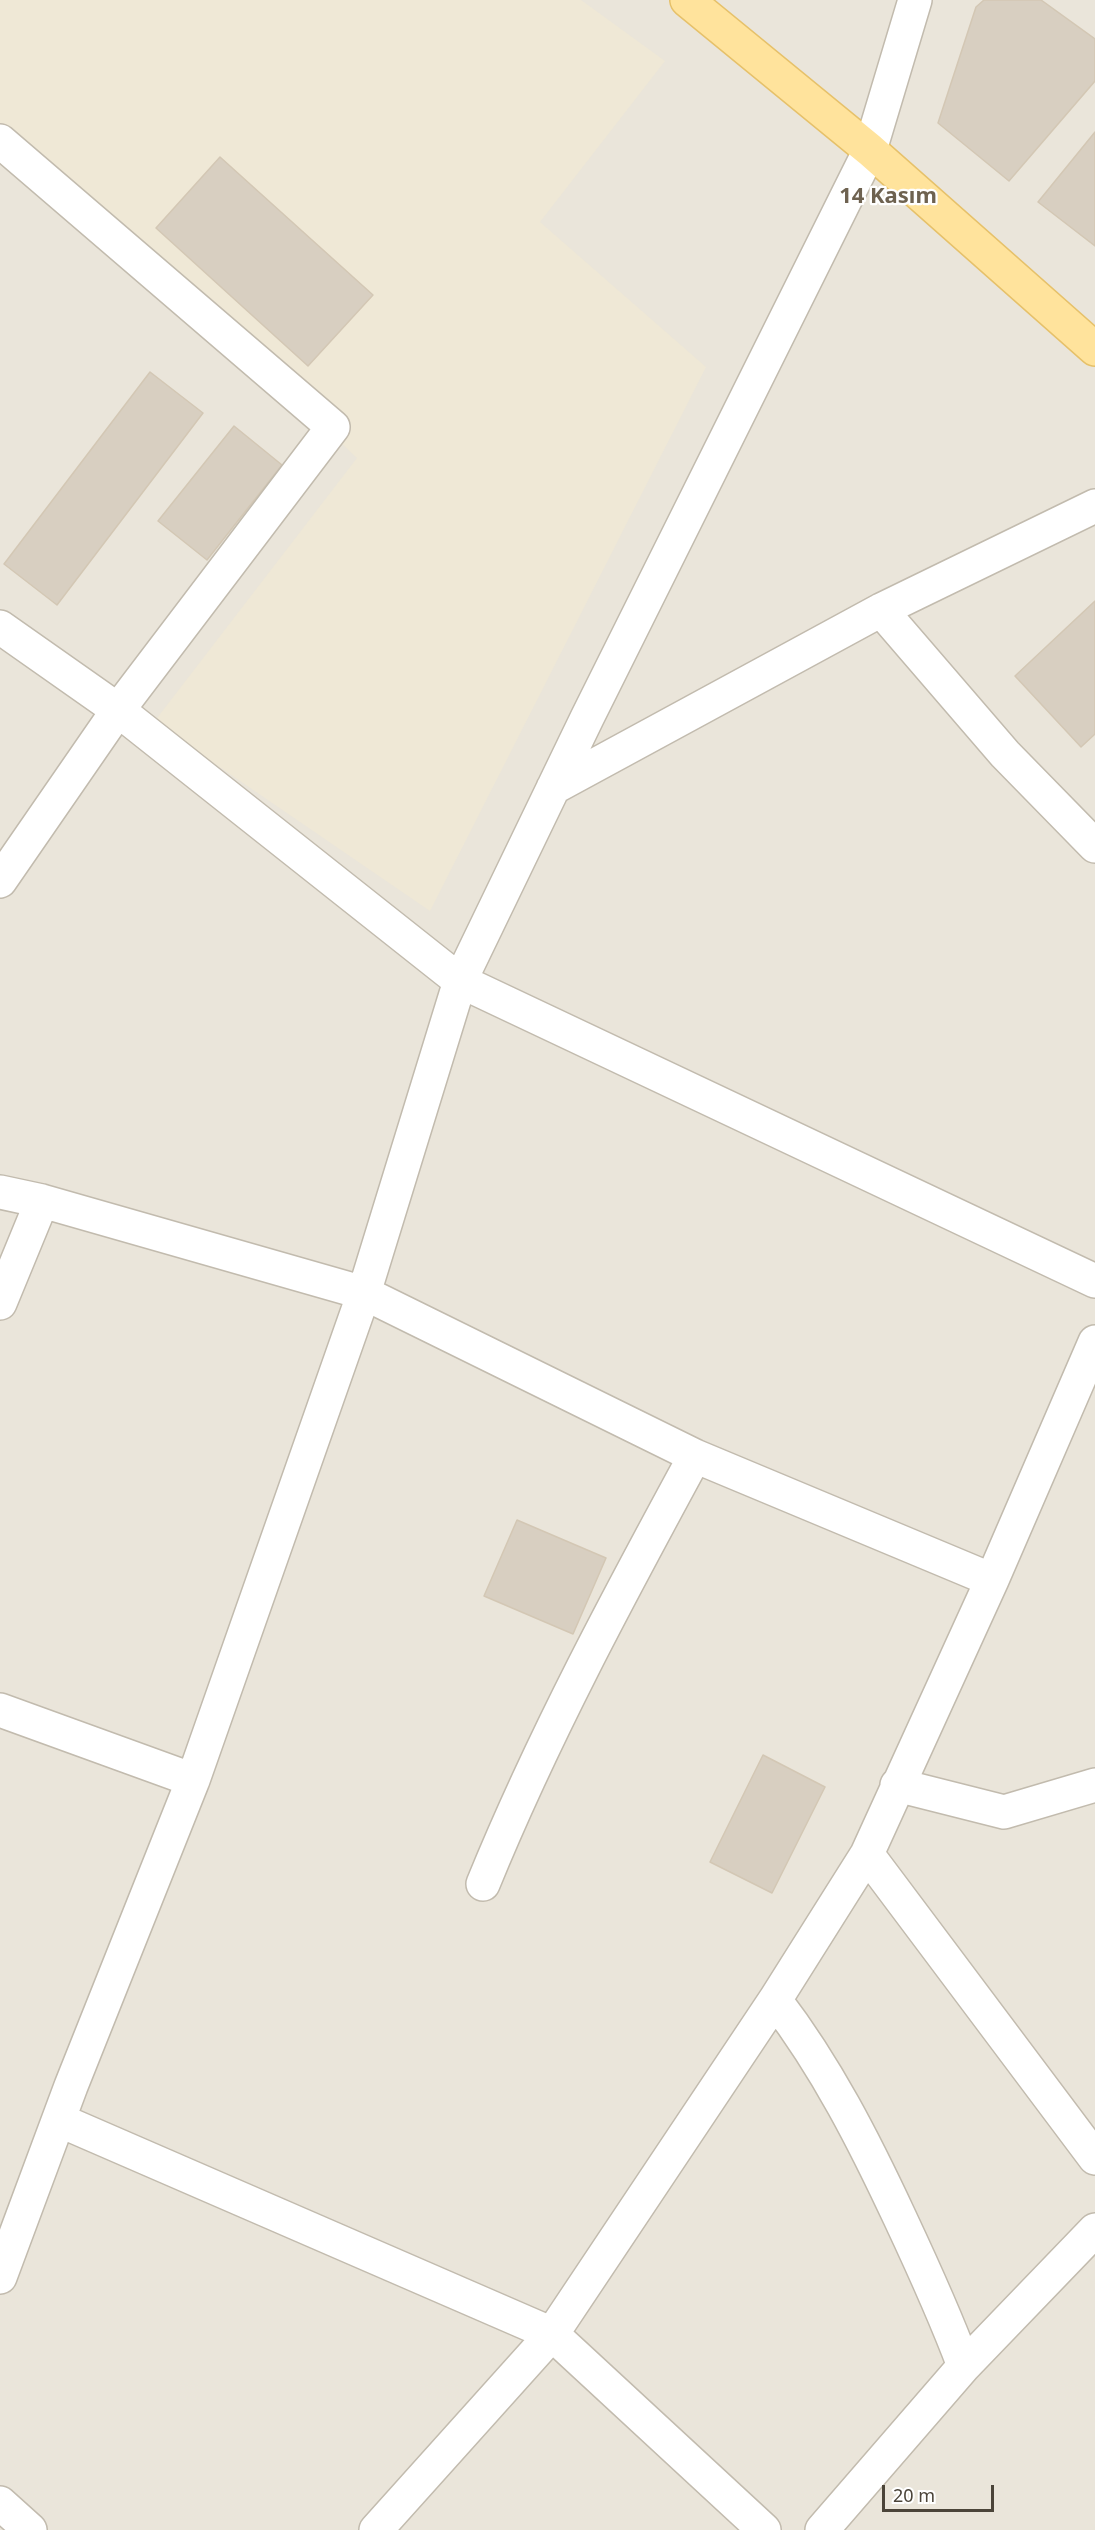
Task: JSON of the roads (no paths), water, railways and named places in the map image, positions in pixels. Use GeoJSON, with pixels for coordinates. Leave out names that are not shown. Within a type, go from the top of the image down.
{"type":"FeatureCollection","features":[{"type":"Feature","properties":{"kind":"main road"},"geometry":{"type":"LineString","coordinates":[[687,0],[870,150],[1095,349]]}},
{"type":"Feature","properties":{"kind":"street"},"geometry":{"type":"LineString","coordinates":[[0,2277],[192,1780],[364,1293],[460,981],[553,788],[870,150],[915,0]]}},
{"type":"Feature","properties":{"kind":"street"},"geometry":{"type":"LineString","coordinates":[[0,141],[333,428],[118,710],[0,881]]}},
{"type":"Feature","properties":{"kind":"street"},"geometry":{"type":"LineString","coordinates":[[553,788],[881,610],[1095,506]]}},
{"type":"Feature","properties":{"kind":"street"},"geometry":{"type":"LineString","coordinates":[[881,610],[1005,754],[1095,846]]}},
{"type":"Feature","properties":{"kind":"street"},"geometry":{"type":"LineString","coordinates":[[0,627],[118,710],[460,981],[1095,1281]]}},
{"type":"Feature","properties":{"kind":"street"},"geometry":{"type":"LineString","coordinates":[[0,1192],[42,1201],[364,1293],[695,1456],[992,1580]]}},
{"type":"Feature","properties":{"kind":"street"},"geometry":{"type":"LineString","coordinates":[[0,1303],[42,1201]]}},
{"type":"Feature","properties":{"kind":"street"},"geometry":{"type":"LineString","coordinates":[[376,2530],[552,2334],[775,2000],[867,1854],[992,1580],[1095,1342]]}},
{"type":"Feature","properties":{"kind":"street"},"geometry":{"type":"LineString","coordinates":[[483,1884],[513,1812],[571,1694],[628,1580],[695,1456]]}},
{"type":"Feature","properties":{"kind":"street"},"geometry":{"type":"LineString","coordinates":[[0,1710],[192,1780]]}},
{"type":"Feature","properties":{"kind":"street"},"geometry":{"type":"LineString","coordinates":[[897,1785],[1004,1812],[1095,1785]]}},
{"type":"Feature","properties":{"kind":"street"},"geometry":{"type":"LineString","coordinates":[[867,1854],[1095,2158]]}},
{"type":"Feature","properties":{"kind":"street"},"geometry":{"type":"LineString","coordinates":[[775,2000],[819,2061],[848,2111],[942,2309],[964,2366]]}},
{"type":"Feature","properties":{"kind":"street"},"geometry":{"type":"LineString","coordinates":[[59,2120],[552,2334],[764,2530]]}},
{"type":"Feature","properties":{"kind":"street"},"geometry":{"type":"LineString","coordinates":[[822,2530],[964,2366],[1095,2230]]}},
{"type":"Feature","properties":{"kind":"street"},"geometry":{"type":"LineString","coordinates":[[0,2503],[30,2530]]}},
{"type":"Feature","properties":{"kind":"district","name":"14 Kasım"},"geometry":{"type":"Point","coordinates":[888,197]}}]}
